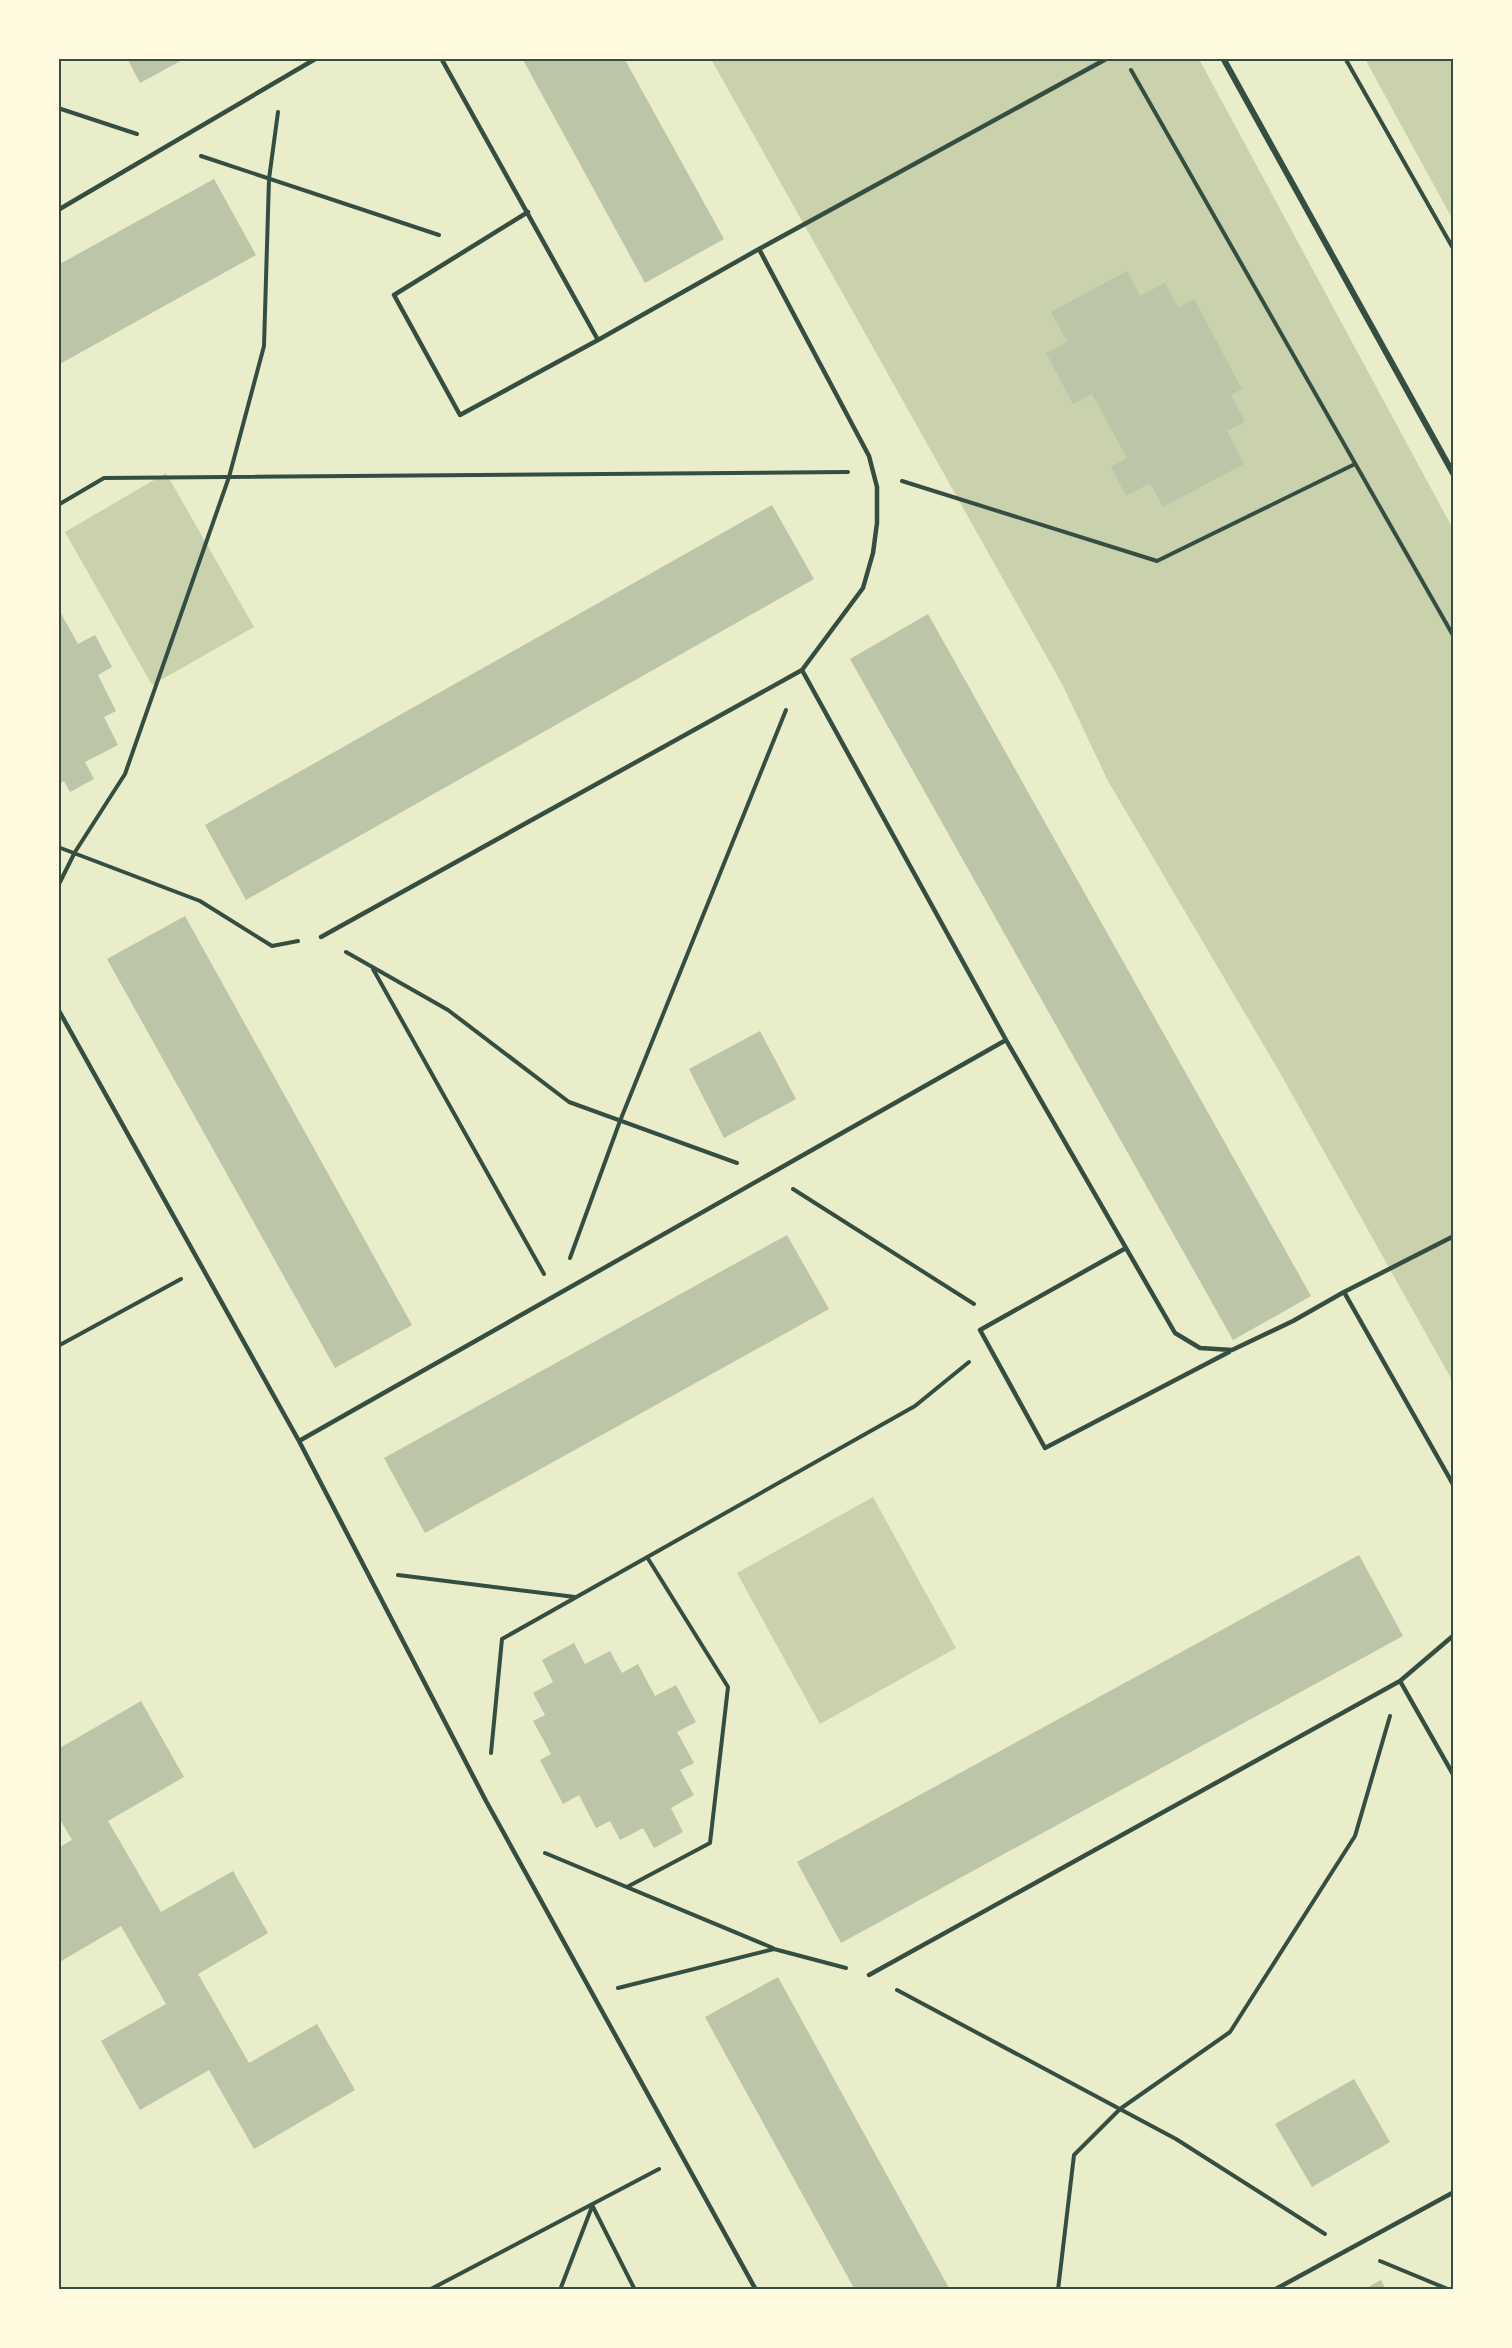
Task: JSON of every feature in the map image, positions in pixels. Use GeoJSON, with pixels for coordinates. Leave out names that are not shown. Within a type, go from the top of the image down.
{"type":"FeatureCollection","features":[{"type":"Feature","properties":{"kind":"street"},"geometry":{"type":"LineString","coordinates":[[1223,58],[1454,474]]}},
{"type":"Feature","properties":{"kind":"lane"},"geometry":{"type":"LineString","coordinates":[[58,210],[317,58]]}},
{"type":"Feature","properties":{"kind":"lane"},"geometry":{"type":"LineString","coordinates":[[441,58],[598,340]]}},
{"type":"Feature","properties":{"kind":"lane"},"geometry":{"type":"LineString","coordinates":[[528,212],[394,295],[460,415],[1108,58]]}},
{"type":"Feature","properties":{"kind":"lane"},"geometry":{"type":"LineString","coordinates":[[321,937],[802,670],[863,588],[873,553],[878,523],[877,487],[869,456],[759,249]]}},
{"type":"Feature","properties":{"kind":"lane"},"geometry":{"type":"LineString","coordinates":[[802,670],[1005,1040],[1175,1333],[1200,1348],[1233,1350]]}},
{"type":"Feature","properties":{"kind":"lane"},"geometry":{"type":"LineString","coordinates":[[58,1009],[299,1441],[505,1836],[756,2289]]}},
{"type":"Feature","properties":{"kind":"lane"},"geometry":{"type":"LineString","coordinates":[[299,1441],[1005,1040]]}},
{"type":"Feature","properties":{"kind":"lane"},"geometry":{"type":"LineString","coordinates":[[1126,1248],[980,1330],[1045,1448],[1233,1350],[1293,1322],[1344,1292],[1454,1236]]}},
{"type":"Feature","properties":{"kind":"lane"},"geometry":{"type":"LineString","coordinates":[[1344,1292],[1454,1486]]}},
{"type":"Feature","properties":{"kind":"lane"},"geometry":{"type":"LineString","coordinates":[[869,1975],[1400,1681],[1454,1635]]}},
{"type":"Feature","properties":{"kind":"lane"},"geometry":{"type":"LineString","coordinates":[[1400,1681],[1454,1776]]}},
{"type":"Feature","properties":{"kind":"lane"},"geometry":{"type":"LineString","coordinates":[[1274,2289],[1454,2192]]}},
{"type":"Feature","properties":{"kind":"path"},"geometry":{"type":"LineString","coordinates":[[1345,58],[1454,250]]}},
{"type":"Feature","properties":{"kind":"path"},"geometry":{"type":"LineString","coordinates":[[1131,69],[1454,637]]}},
{"type":"Feature","properties":{"kind":"path"},"geometry":{"type":"LineString","coordinates":[[58,886],[75,852],[125,774],[229,477],[264,346],[269,179],[282,79]]}},
{"type":"Feature","properties":{"kind":"path"},"geometry":{"type":"LineString","coordinates":[[58,108],[473,246]]}},
{"type":"Feature","properties":{"kind":"path"},"geometry":{"type":"LineString","coordinates":[[58,505],[104,478],[873,471],[1157,561],[1355,464]]}},
{"type":"Feature","properties":{"kind":"path"},"geometry":{"type":"LineString","coordinates":[[556,1295],[620,1121],[802,670]]}},
{"type":"Feature","properties":{"kind":"path"},"geometry":{"type":"LineString","coordinates":[[58,846],[200,901],[272,946],[321,937],[448,1010],[568,1102],[769,1174],[999,1320]]}},
{"type":"Feature","properties":{"kind":"path"},"geometry":{"type":"LineString","coordinates":[[373,967],[556,1295]]}},
{"type":"Feature","properties":{"kind":"path"},"geometry":{"type":"LineString","coordinates":[[58,1346],[202,1267]]}},
{"type":"Feature","properties":{"kind":"path"},"geometry":{"type":"LineString","coordinates":[[490,1755],[502,1639],[915,1406],[989,1346]]}},
{"type":"Feature","properties":{"kind":"path"},"geometry":{"type":"LineString","coordinates":[[627,1887],[710,1843],[728,1687],[647,1557]]}},
{"type":"Feature","properties":{"kind":"path"},"geometry":{"type":"LineString","coordinates":[[367,1571],[576,1597]]}},
{"type":"Feature","properties":{"kind":"path"},"geometry":{"type":"LineString","coordinates":[[1058,2289],[1074,2155],[1120,2109],[1230,2032],[1355,1836],[1400,1681]]}},
{"type":"Feature","properties":{"kind":"path"},"geometry":{"type":"LineString","coordinates":[[505,1836],[774,1949],[869,1975],[1176,2139],[1349,2249],[1450,2289]]}},
{"type":"Feature","properties":{"kind":"path"},"geometry":{"type":"LineString","coordinates":[[594,1995],[774,1949]]}},
{"type":"Feature","properties":{"kind":"path"},"geometry":{"type":"LineString","coordinates":[[429,2289],[663,2167]]}},
{"type":"Feature","properties":{"kind":"path"},"geometry":{"type":"LineString","coordinates":[[560,2289],[592,2205]]}},
{"type":"Feature","properties":{"kind":"path"},"geometry":{"type":"LineString","coordinates":[[592,2205],[636,2289]]}},
{"type":"Feature","properties":{"kind":"green space"},"geometry":{"type":"Polygon","coordinates":[[[711,59],[1199,59],[1453,529],[1453,1382],[1279,1071],[1108,781],[1062,684],[711,59]]]}},
{"type":"Feature","properties":{"kind":"green space"},"geometry":{"type":"Polygon","coordinates":[[[1365,59],[1453,59],[1453,220],[1365,59]]]}},
{"type":"Feature","properties":{"kind":"green space"},"geometry":{"type":"Polygon","coordinates":[[[166,473],[254,627],[152,685],[65,532],[166,473]]]}},
{"type":"Feature","properties":{"kind":"green space"},"geometry":{"type":"Polygon","coordinates":[[[873,1497],[956,1648],[820,1724],[737,1573],[873,1497]]]}},
{"type":"Feature","properties":{"kind":"building"},"geometry":{"type":"Polygon","coordinates":[[[127,58],[186,58],[140,83],[127,58]]]}},
{"type":"Feature","properties":{"kind":"building"},"geometry":{"type":"Polygon","coordinates":[[[522,58],[624,58],[724,239],[645,283],[522,58]]]}},
{"type":"Feature","properties":{"kind":"building"},"geometry":{"type":"Polygon","coordinates":[[[214,179],[256,255],[58,365],[58,265],[214,179]]]}},
{"type":"Feature","properties":{"kind":"building"},"geometry":{"type":"Polygon","coordinates":[[[1127,271],[1140,296],[1165,283],[1178,307],[1194,299],[1242,389],[1231,395],[1245,422],[1227,431],[1244,464],[1163,507],[1150,483],[1126,496],[1111,467],[1127,458],[1092,394],[1073,404],[1046,353],[1067,342],[1051,312],[1127,271]]]}},
{"type":"Feature","properties":{"kind":"building"},"geometry":{"type":"Polygon","coordinates":[[[772,505],[814,579],[246,900],[205,825],[772,505]]]}},
{"type":"Feature","properties":{"kind":"building"},"geometry":{"type":"Polygon","coordinates":[[[58,608],[78,644],[95,635],[112,667],[98,675],[116,711],[104,717],[118,745],[85,762],[94,779],[70,792],[64,781],[58,784],[58,608]]]}},
{"type":"Feature","properties":{"kind":"building"},"geometry":{"type":"Polygon","coordinates":[[[928,614],[1311,1296],[1233,1340],[850,659],[928,614]]]}},
{"type":"Feature","properties":{"kind":"building"},"geometry":{"type":"Polygon","coordinates":[[[185,916],[412,1325],[335,1368],[107,959],[185,916]]]}},
{"type":"Feature","properties":{"kind":"building"},"geometry":{"type":"Polygon","coordinates":[[[760,1031],[796,1099],[724,1138],[689,1069],[760,1031]]]}},
{"type":"Feature","properties":{"kind":"building"},"geometry":{"type":"Polygon","coordinates":[[[787,1235],[829,1309],[425,1533],[384,1458],[787,1235]]]}},
{"type":"Feature","properties":{"kind":"building"},"geometry":{"type":"Polygon","coordinates":[[[1359,1555],[1403,1636],[841,1943],[797,1862],[1359,1555]]]}},
{"type":"Feature","properties":{"kind":"building"},"geometry":{"type":"Polygon","coordinates":[[[574,1643],[585,1664],[610,1651],[622,1673],[638,1664],[655,1696],[676,1685],[696,1722],[677,1732],[694,1763],[680,1770],[694,1795],[671,1808],[683,1832],[654,1848],[643,1828],[620,1840],[610,1821],[596,1828],[579,1795],[563,1804],[540,1760],[551,1754],[533,1721],[545,1715],[533,1693],[553,1682],[542,1660],[574,1643]]]}},
{"type":"Feature","properties":{"kind":"building"},"geometry":{"type":"Polygon","coordinates":[[[141,1701],[184,1777],[108,1821],[161,1912],[233,1871],[268,1933],[198,1974],[249,2063],[317,2024],[355,2090],[254,2149],[209,2070],[140,2110],[101,2041],[166,2004],[121,1926],[58,1963],[58,1848],[72,1840],[58,1816],[58,1749],[141,1701]]]}},
{"type":"Feature","properties":{"kind":"building"},"geometry":{"type":"Polygon","coordinates":[[[778,1977],[950,2290],[855,2290],[705,2017],[778,1977]]]}},
{"type":"Feature","properties":{"kind":"building"},"geometry":{"type":"Polygon","coordinates":[[[1354,2079],[1390,2142],[1312,2187],[1275,2124],[1354,2079]]]}},
{"type":"Feature","properties":{"kind":"building"},"geometry":{"type":"Polygon","coordinates":[[[1381,2280],[1386,2290],[1363,2290],[1381,2280]]]}}]}
